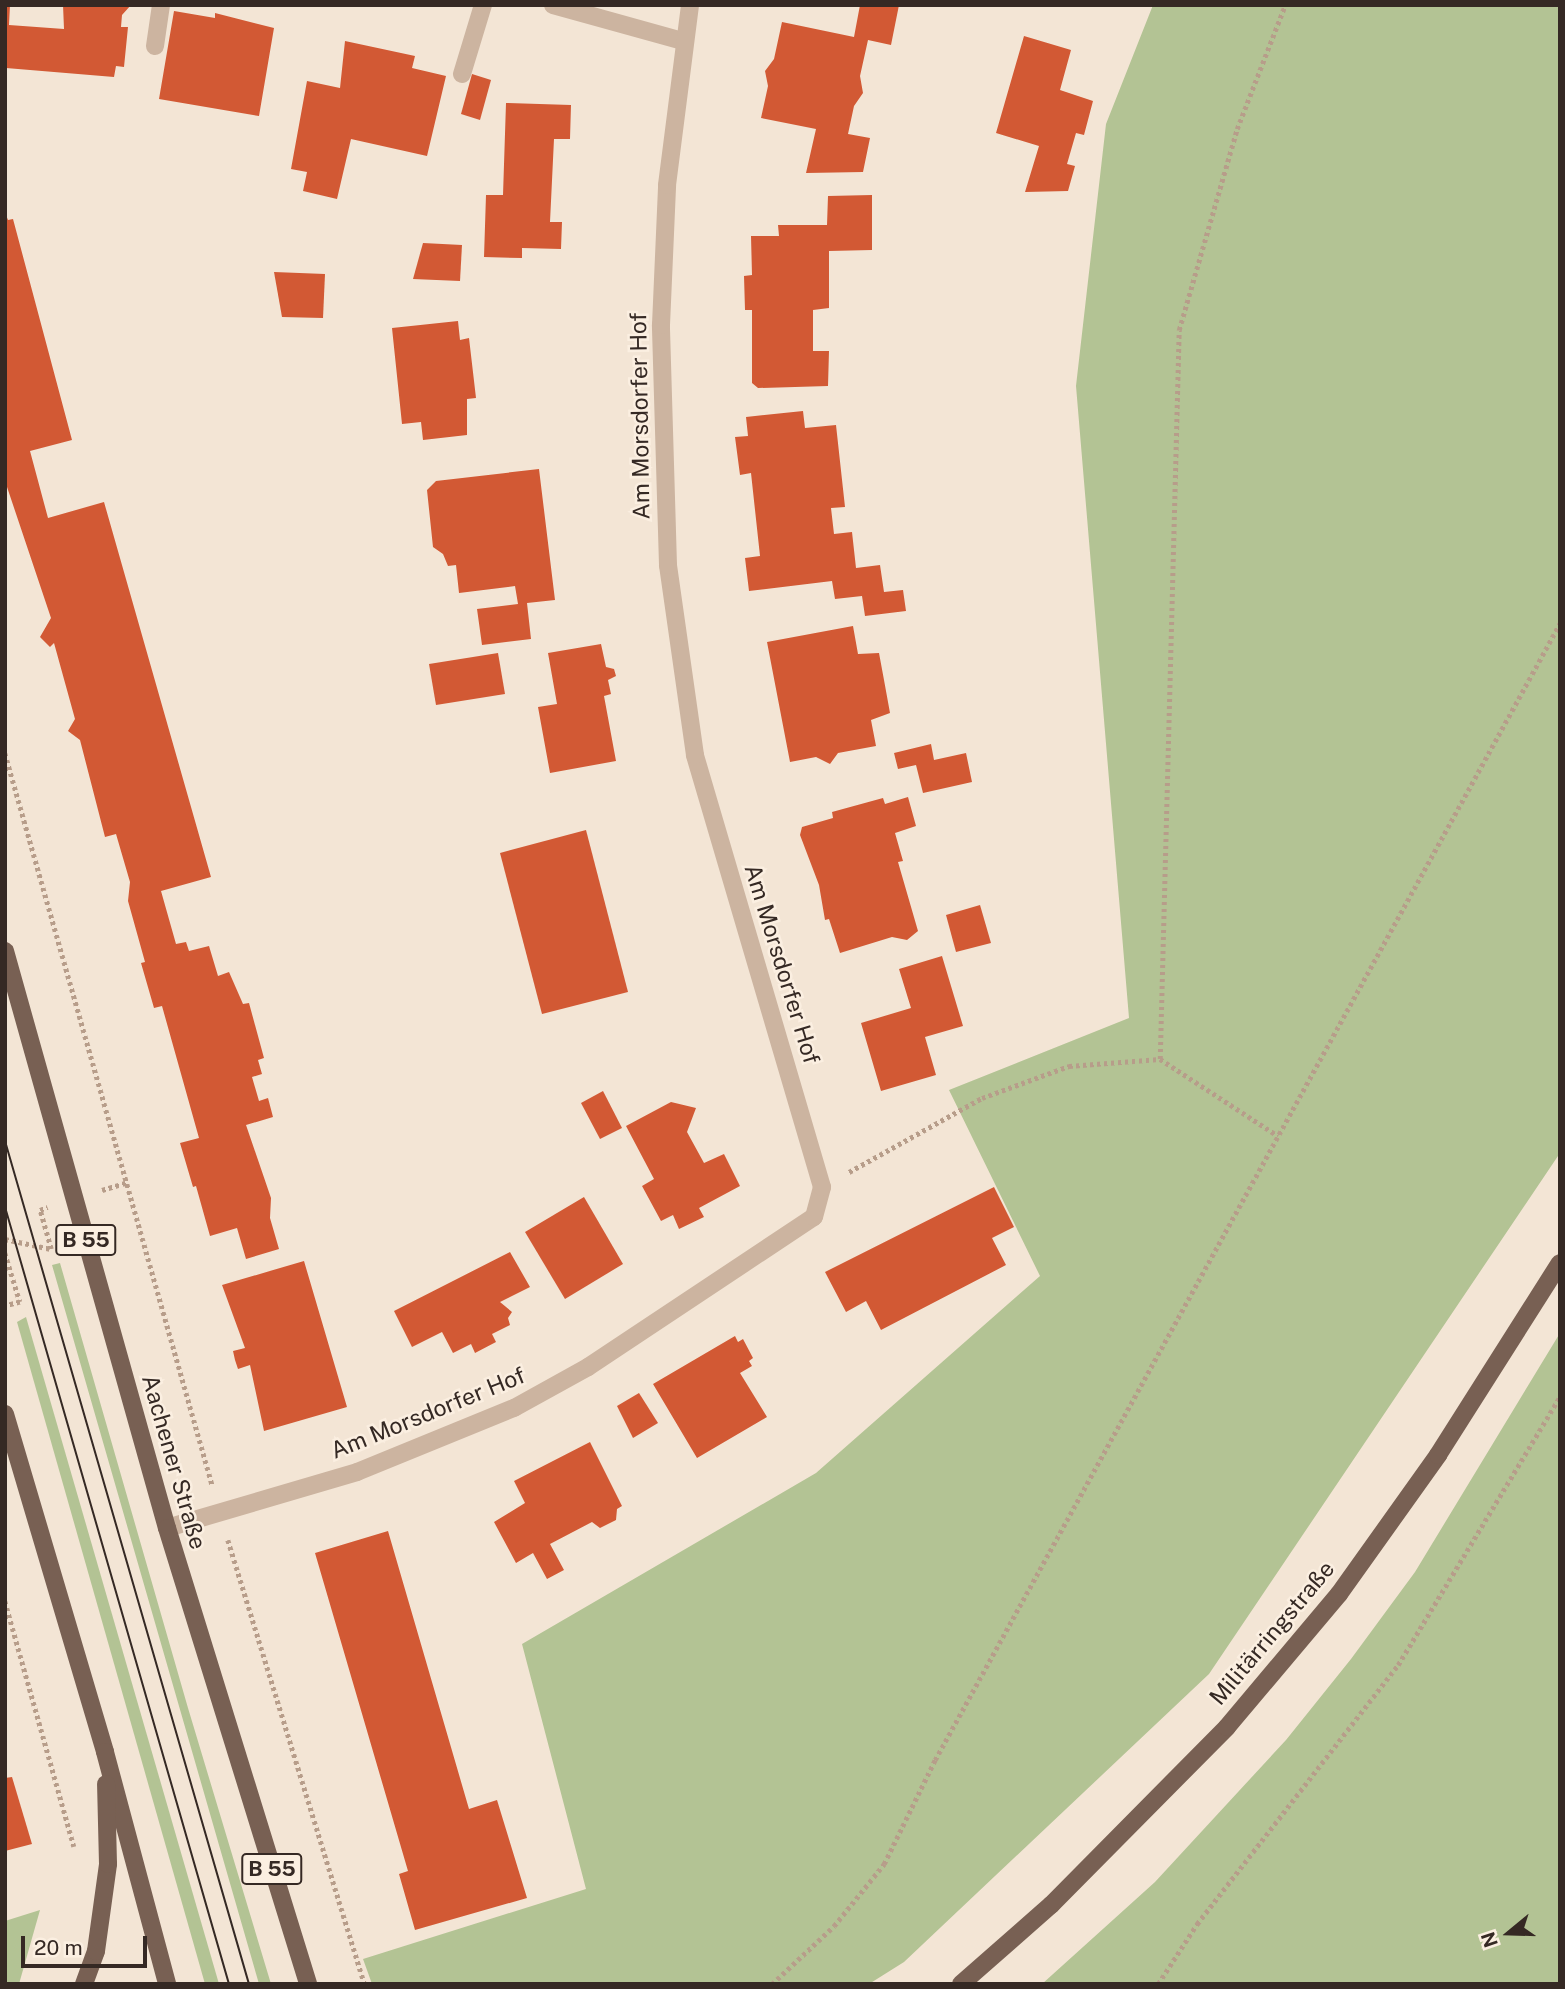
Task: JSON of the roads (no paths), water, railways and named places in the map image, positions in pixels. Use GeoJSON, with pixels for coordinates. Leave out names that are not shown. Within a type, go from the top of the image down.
{"type":"FeatureCollection","features":[{"type":"Feature","properties":{"kind":"main road","name":"Aachener Straße"},"geometry":{"type":"LineString","coordinates":[[5,951],[167,1528],[307,1984]]}},
{"type":"Feature","properties":{"kind":"main road","name":"Militärringstraße"},"geometry":{"type":"LineString","coordinates":[[961,1984],[1051,1905],[1217,1737],[1339,1594],[1438,1455],[1560,1263]]}},
{"type":"Feature","properties":{"kind":"main road"},"geometry":{"type":"LineString","coordinates":[[5,1414],[105,1752],[167,1984]]}},
{"type":"Feature","properties":{"kind":"main road"},"geometry":{"type":"LineString","coordinates":[[84,1984],[96,1951],[108,1864],[105,1752]]}},
{"type":"Feature","properties":{"kind":"street"},"geometry":{"type":"LineString","coordinates":[[155,46],[161,5]]}},
{"type":"Feature","properties":{"kind":"street"},"geometry":{"type":"LineString","coordinates":[[462,74],[484,5]]}},
{"type":"Feature","properties":{"kind":"street"},"geometry":{"type":"LineString","coordinates":[[553,5],[683,41]]}},
{"type":"Feature","properties":{"kind":"street","name":"Am Morsdorfer Hof"},"geometry":{"type":"LineString","coordinates":[[167,1528],[357,1472],[525,1402],[714,1286],[814,1217],[822,1186],[695,755],[668,565],[661,325],[667,184],[683,41],[690,5]]}},
{"type":"Feature","properties":{"kind":"tram line"},"geometry":{"type":"LineString","coordinates":[[5,1141],[249,1984]]}},
{"type":"Feature","properties":{"kind":"tram line"},"geometry":{"type":"LineString","coordinates":[[5,1207],[229,1984]]}}]}
